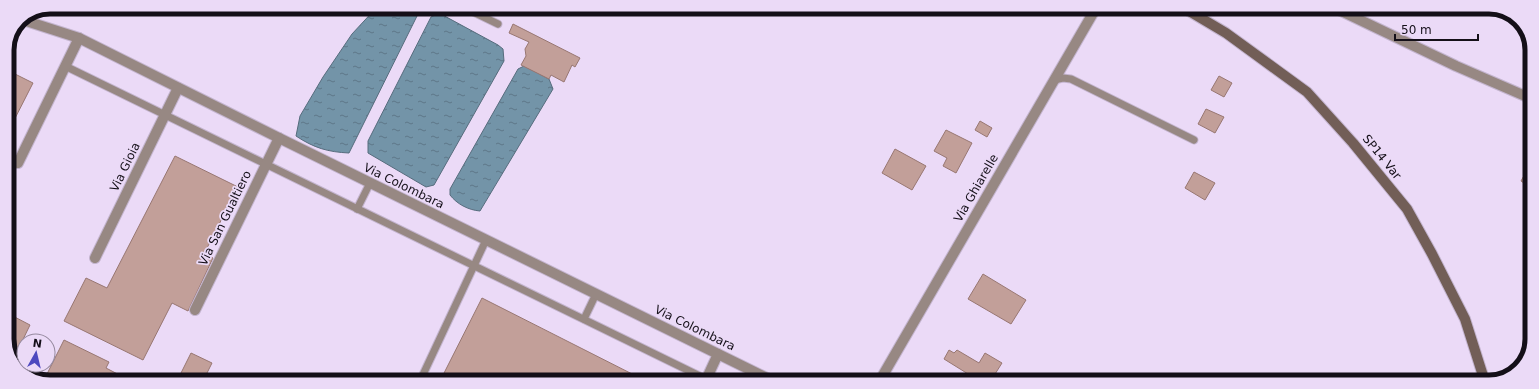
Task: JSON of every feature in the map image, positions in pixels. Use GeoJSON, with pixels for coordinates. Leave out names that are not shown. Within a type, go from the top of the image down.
{"type":"FeatureCollection","features":[{"type":"Feature","properties":{"kind":"main road","name":"SP14 Var"},"geometry":{"type":"LineString","coordinates":[[1194,14],[1226,34],[1307,92],[1353,143],[1402,203],[1432,254],[1465,319],[1483,375]]}},
{"type":"Feature","properties":{"kind":"street","name":"Via Ghiarelle"},"geometry":{"type":"LineString","coordinates":[[883,375],[1092,14]]}},
{"type":"Feature","properties":{"kind":"street"},"geometry":{"type":"LineString","coordinates":[[1348,14],[1456,66],[1525,96]]}},
{"type":"Feature","properties":{"kind":"street","name":"Via Colombara"},"geometry":{"type":"LineString","coordinates":[[28,22],[80,38],[279,138],[761,375]]}},
{"type":"Feature","properties":{"kind":"street"},"geometry":{"type":"LineString","coordinates":[[18,163],[80,38]]}},
{"type":"Feature","properties":{"kind":"street","name":"Via Gioia"},"geometry":{"type":"LineString","coordinates":[[95,258],[178,88]]}},
{"type":"Feature","properties":{"kind":"street","name":"Via San Gualtiero"},"geometry":{"type":"LineString","coordinates":[[195,310],[279,138]]}},
{"type":"Feature","properties":{"kind":"street"},"geometry":{"type":"LineString","coordinates":[[710,375],[718,354]]}},
{"type":"Feature","properties":{"kind":"lane"},"geometry":{"type":"LineString","coordinates":[[477,14],[498,24]]}},
{"type":"Feature","properties":{"kind":"lane"},"geometry":{"type":"LineString","coordinates":[[65,66],[698,375]]}},
{"type":"Feature","properties":{"kind":"lane"},"geometry":{"type":"LineString","coordinates":[[1054,80],[1071,79],[1194,140]]}},
{"type":"Feature","properties":{"kind":"lane"},"geometry":{"type":"LineString","coordinates":[[357,209],[370,183]]}},
{"type":"Feature","properties":{"kind":"lane"},"geometry":{"type":"LineString","coordinates":[[423,375],[486,240]]}},
{"type":"Feature","properties":{"kind":"lane"},"geometry":{"type":"LineString","coordinates":[[584,319],[596,294]]}},
{"type":"Feature","properties":{"kind":"water"},"geometry":{"type":"Polygon","coordinates":[[[371,14],[418,14],[349,153],[334,152],[309,144],[296,136],[300,116],[323,77],[352,34],[371,14]]]}},
{"type":"Feature","properties":{"kind":"water"},"geometry":{"type":"Polygon","coordinates":[[[441,14],[498,45],[503,49],[504,61],[434,185],[426,187],[368,153],[368,141],[431,17],[441,14]]]}},
{"type":"Feature","properties":{"kind":"water"},"geometry":{"type":"Polygon","coordinates":[[[524,66],[549,79],[553,89],[480,211],[467,208],[459,204],[450,195],[450,189],[518,69],[524,66]]]}},
{"type":"Feature","properties":{"kind":"building"},"geometry":{"type":"Polygon","coordinates":[[[513,24],[580,58],[575,67],[572,65],[564,82],[551,75],[549,79],[521,65],[526,56],[525,49],[529,42],[509,33],[513,24]]]}},
{"type":"Feature","properties":{"kind":"building"},"geometry":{"type":"Polygon","coordinates":[[[14,74],[33,83],[14,120],[14,74]]]}},
{"type":"Feature","properties":{"kind":"building"},"geometry":{"type":"Polygon","coordinates":[[[1219,76],[1232,83],[1224,97],[1211,90],[1219,76]]]}},
{"type":"Feature","properties":{"kind":"building"},"geometry":{"type":"Polygon","coordinates":[[[1206,109],[1224,117],[1215,133],[1198,124],[1206,109]]]}},
{"type":"Feature","properties":{"kind":"building"},"geometry":{"type":"Polygon","coordinates":[[[980,121],[992,128],[987,137],[975,130],[980,121]]]}},
{"type":"Feature","properties":{"kind":"building"},"geometry":{"type":"Polygon","coordinates":[[[946,130],[972,143],[956,173],[943,166],[947,158],[934,151],[946,130]]]}},
{"type":"Feature","properties":{"kind":"building"},"geometry":{"type":"Polygon","coordinates":[[[895,149],[926,166],[912,190],[882,173],[895,149]]]}},
{"type":"Feature","properties":{"kind":"building"},"geometry":{"type":"Polygon","coordinates":[[[175,156],[238,187],[204,254],[213,258],[188,311],[172,303],[143,360],[64,321],[86,278],[107,288],[175,156]]]}},
{"type":"Feature","properties":{"kind":"building"},"geometry":{"type":"Polygon","coordinates":[[[1194,172],[1215,183],[1205,200],[1185,188],[1194,172]]]}},
{"type":"Feature","properties":{"kind":"building"},"geometry":{"type":"Polygon","coordinates":[[[1525,174],[1525,184],[1521,181],[1525,174]]]}},
{"type":"Feature","properties":{"kind":"building"},"geometry":{"type":"Polygon","coordinates":[[[983,274],[1026,300],[1011,324],[968,299],[983,274]]]}},
{"type":"Feature","properties":{"kind":"building"},"geometry":{"type":"Polygon","coordinates":[[[482,298],[634,375],[443,375],[482,298]]]}},
{"type":"Feature","properties":{"kind":"building"},"geometry":{"type":"Polygon","coordinates":[[[14,317],[30,325],[26,333],[16,333],[16,350],[14,341],[14,317]]]}},
{"type":"Feature","properties":{"kind":"building"},"geometry":{"type":"Polygon","coordinates":[[[64,340],[109,362],[106,368],[119,375],[47,375],[48,373],[56,373],[56,356],[64,340]]]}},
{"type":"Feature","properties":{"kind":"building"},"geometry":{"type":"Polygon","coordinates":[[[949,350],[954,353],[957,350],[979,363],[985,353],[1002,363],[994,375],[970,375],[944,359],[949,350]]]}},
{"type":"Feature","properties":{"kind":"building"},"geometry":{"type":"Polygon","coordinates":[[[191,353],[212,363],[206,375],[180,375],[191,353]]]}}]}
